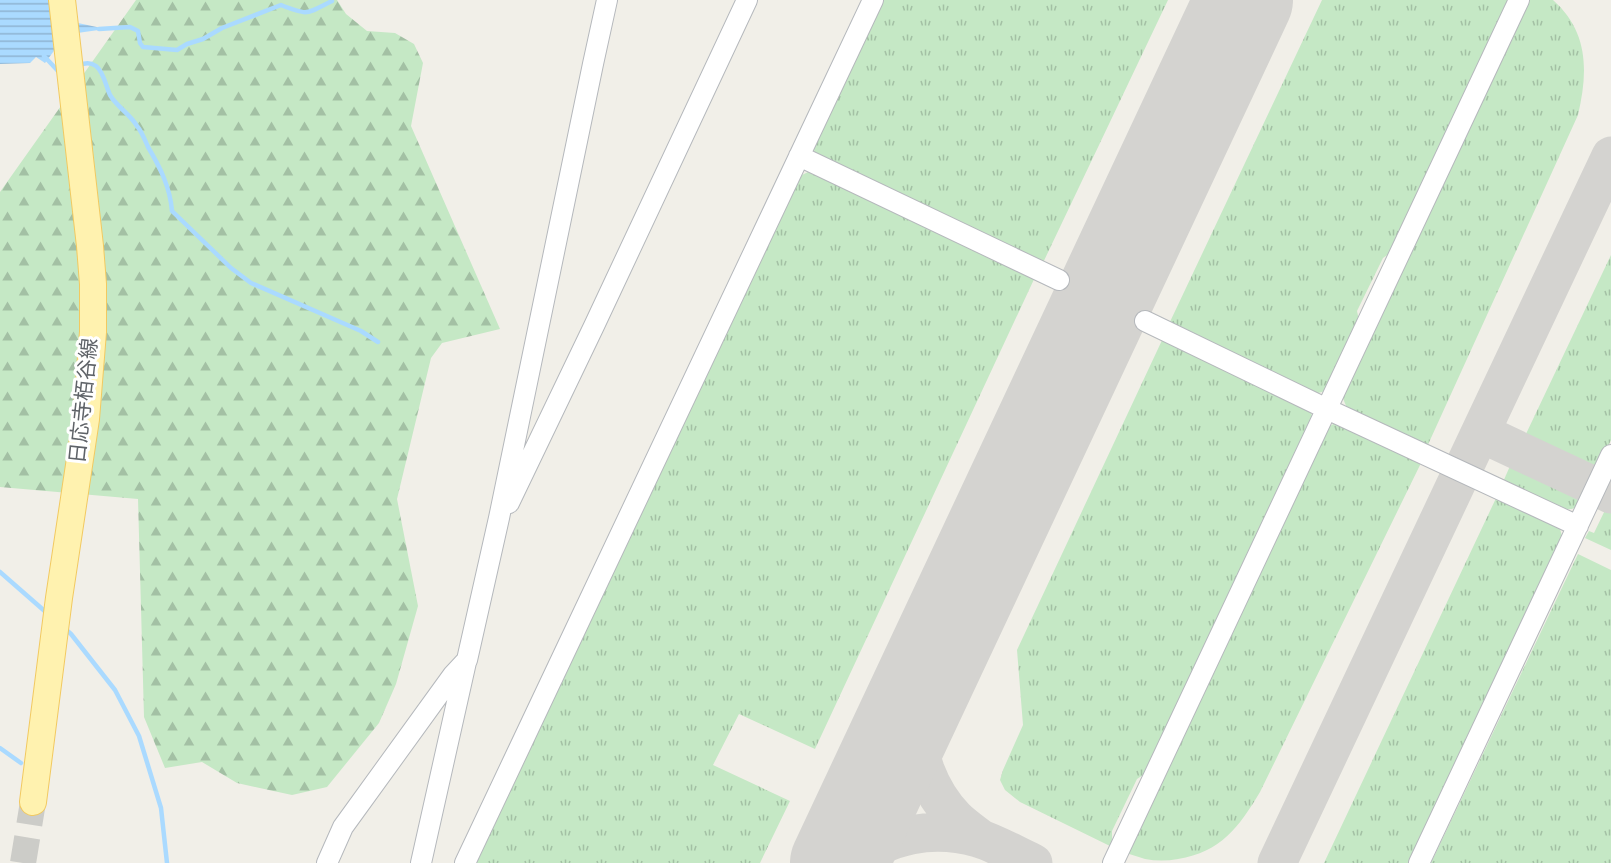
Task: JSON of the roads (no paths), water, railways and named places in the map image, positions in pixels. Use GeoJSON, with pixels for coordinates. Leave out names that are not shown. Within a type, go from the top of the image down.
{"type":"FeatureCollection","features":[{"type":"Feature","properties":{"kind":"main road","name":"日応寺栢谷線"},"geometry":{"type":"LineString","coordinates":[[33,802],[59,598],[86,419],[93,332],[90,246],[62,0]]}},
{"type":"Feature","properties":{"kind":"lane"},"geometry":{"type":"LineString","coordinates":[[421,863],[499,518],[607,0]]}},
{"type":"Feature","properties":{"kind":"lane"},"geometry":{"type":"LineString","coordinates":[[499,518],[517,488],[747,0]]}},
{"type":"Feature","properties":{"kind":"lane"},"geometry":{"type":"LineString","coordinates":[[465,863],[873,0]]}},
{"type":"Feature","properties":{"kind":"lane"},"geometry":{"type":"LineString","coordinates":[[1113,863],[1519,0]]}},
{"type":"Feature","properties":{"kind":"lane"},"geometry":{"type":"LineString","coordinates":[[799,156],[1059,280]]}},
{"type":"Feature","properties":{"kind":"lane"},"geometry":{"type":"LineString","coordinates":[[1145,321],[1578,526]]}},
{"type":"Feature","properties":{"kind":"lane"},"geometry":{"type":"LineString","coordinates":[[1419,863],[1611,455]]}},
{"type":"Feature","properties":{"kind":"lane"},"geometry":{"type":"LineString","coordinates":[[327,863],[344,827],[453,675],[467,660]]}},
{"type":"Feature","properties":{"kind":"water"},"geometry":{"type":"Polygon","coordinates":[[[0,0],[53,0],[78,23],[106,29],[77,33],[59,44],[45,63],[36,57],[30,63],[0,64],[0,0]]]}},
{"type":"Feature","properties":{"kind":"waterway"},"geometry":{"type":"LineString","coordinates":[[99,29],[130,27],[138,31],[143,47],[177,50],[222,28],[281,5],[307,12],[332,1]]}},
{"type":"Feature","properties":{"kind":"waterway"},"geometry":{"type":"LineString","coordinates":[[44,56],[58,71],[62,70]]}},
{"type":"Feature","properties":{"kind":"waterway"},"geometry":{"type":"LineString","coordinates":[[79,65],[90,63],[99,69],[110,95],[142,133],[157,162],[169,194],[172,211],[231,268],[251,283],[361,331],[378,342]]}},
{"type":"Feature","properties":{"kind":"waterway"},"geometry":{"type":"LineString","coordinates":[[0,572],[48,614]]}},
{"type":"Feature","properties":{"kind":"waterway"},"geometry":{"type":"LineString","coordinates":[[63,627],[115,690],[139,736],[161,808],[167,863]]}},
{"type":"Feature","properties":{"kind":"waterway"},"geometry":{"type":"LineString","coordinates":[[0,748],[21,763]]}},
{"type":"Feature","properties":{"kind":"tunnel"},"geometry":{"type":"LineString","coordinates":[[23,863],[33,802]]}}]}
